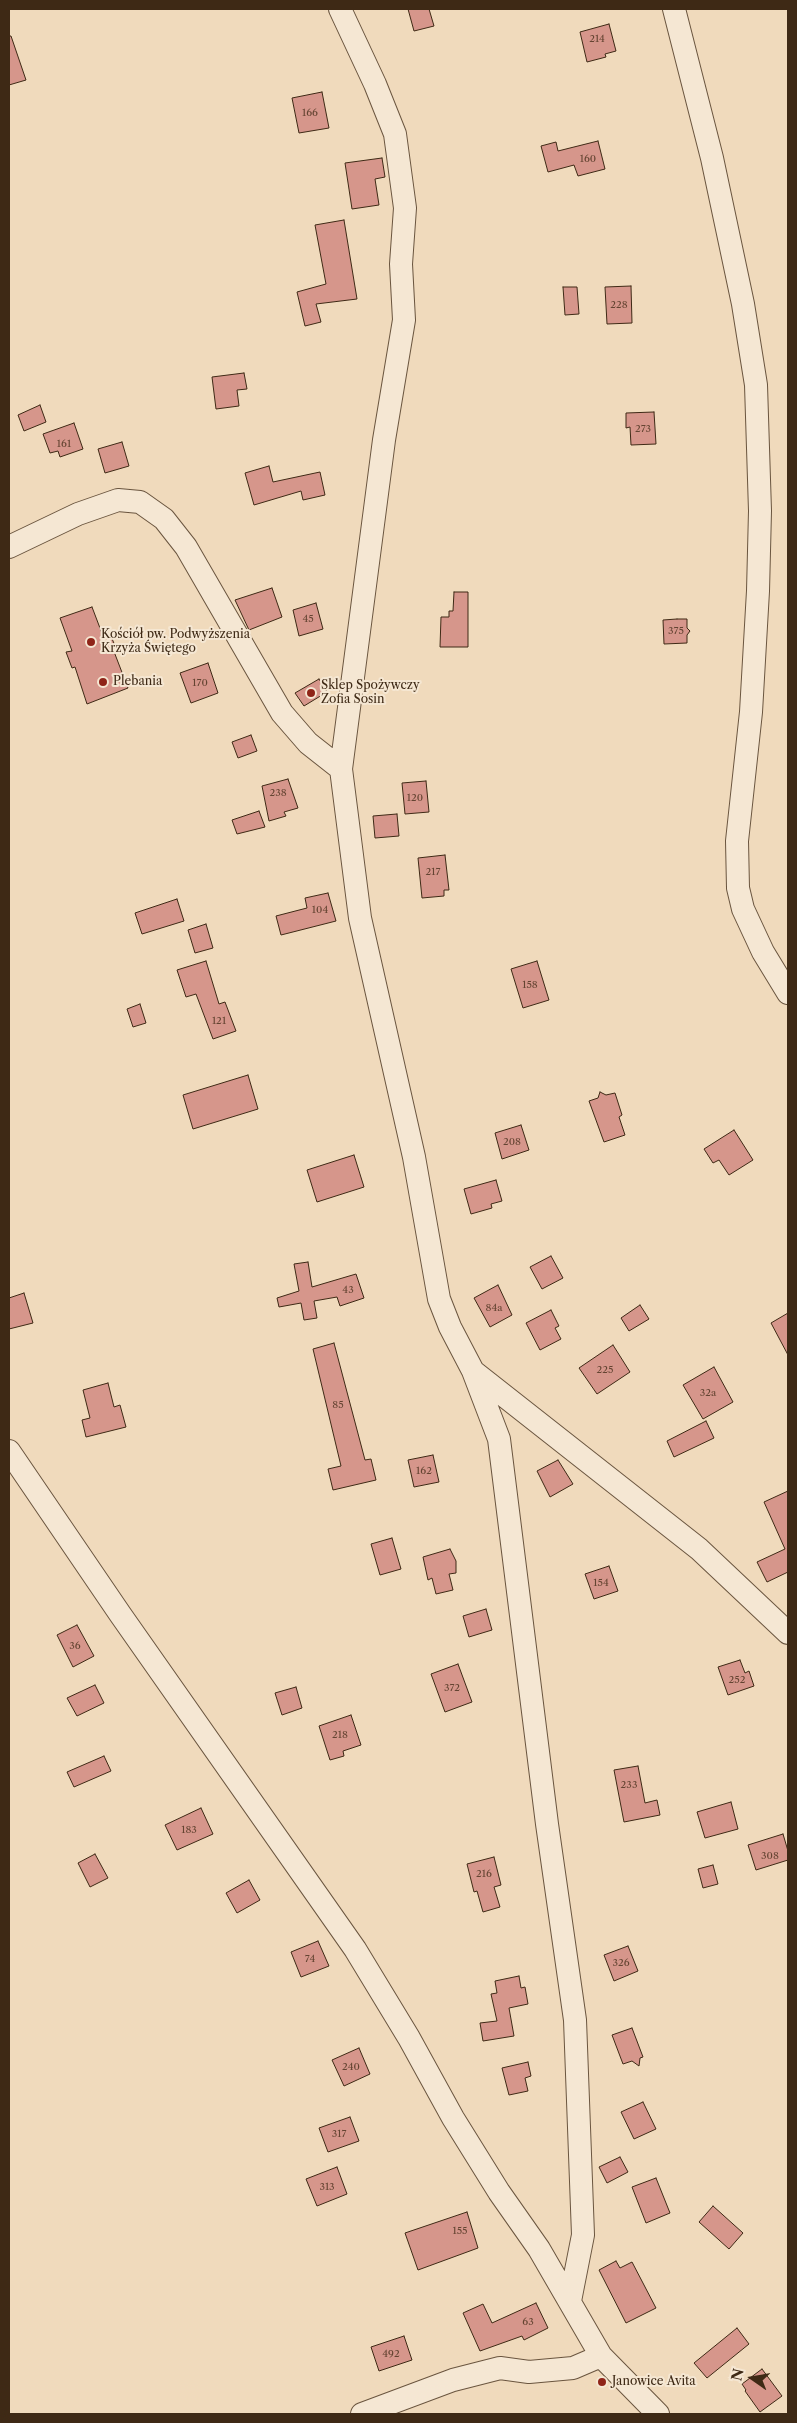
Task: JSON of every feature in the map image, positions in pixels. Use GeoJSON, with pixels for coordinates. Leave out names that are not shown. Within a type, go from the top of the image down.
{"type":"FeatureCollection","features":[{"type":"Feature","properties":{"kind":"street"},"geometry":{"type":"LineString","coordinates":[[340,9],[375,84],[395,134],[405,208],[401,264],[404,320],[384,440],[341,769],[360,918],[414,1157],[439,1299],[450,1327],[473,1371],[499,1439],[547,1824],[575,2020],[583,2235],[570,2301]]}},
{"type":"Feature","properties":{"kind":"street"},"geometry":{"type":"LineString","coordinates":[[674,9],[712,158],[743,304],[756,385],[760,511],[758,591],[751,712],[737,841],[738,888],[743,909],[763,952],[788,993]]}},
{"type":"Feature","properties":{"kind":"street"},"geometry":{"type":"LineString","coordinates":[[9,547],[78,514],[118,500],[140,502],[164,519],[186,547],[282,713],[308,742],[341,769]]}},
{"type":"Feature","properties":{"kind":"street"},"geometry":{"type":"LineString","coordinates":[[473,1371],[699,1549],[788,1632]]}},
{"type":"Feature","properties":{"kind":"street"},"geometry":{"type":"LineString","coordinates":[[9,1451],[125,1622],[355,1949],[409,2038],[458,2126],[570,2301],[601,2356],[658,2414]]}},
{"type":"Feature","properties":{"kind":"street"},"geometry":{"type":"LineString","coordinates":[[362,2414],[453,2380],[500,2368],[529,2372],[573,2368],[601,2356]]}},
{"type":"Feature","properties":{"kind":"building"},"geometry":{"type":"Polygon","coordinates":[[[408,9],[429,9],[434,26],[414,31],[408,9]]]}},
{"type":"Feature","properties":{"kind":"building"},"geometry":{"type":"Polygon","coordinates":[[[609,24],[616,51],[605,54],[606,57],[587,62],[580,32],[609,24]]]}},
{"type":"Feature","properties":{"kind":"building"},"geometry":{"type":"Polygon","coordinates":[[[9,36],[11,36],[26,80],[9,85],[9,36]]]}},
{"type":"Feature","properties":{"kind":"building"},"geometry":{"type":"Polygon","coordinates":[[[322,92],[329,128],[299,133],[292,98],[322,92]]]}},
{"type":"Feature","properties":{"kind":"building"},"geometry":{"type":"Polygon","coordinates":[[[598,141],[605,169],[578,176],[574,165],[548,172],[541,146],[556,142],[558,151],[598,141]]]}},
{"type":"Feature","properties":{"kind":"building"},"geometry":{"type":"Polygon","coordinates":[[[382,158],[385,177],[375,179],[379,205],[352,209],[345,163],[382,158]]]}},
{"type":"Feature","properties":{"kind":"building"},"geometry":{"type":"Polygon","coordinates":[[[344,220],[357,299],[316,304],[321,322],[305,326],[297,292],[326,284],[315,225],[344,220]]]}},
{"type":"Feature","properties":{"kind":"building"},"geometry":{"type":"Polygon","coordinates":[[[631,286],[632,323],[607,324],[605,287],[631,286]]]}},
{"type":"Feature","properties":{"kind":"building"},"geometry":{"type":"Polygon","coordinates":[[[563,287],[577,287],[579,314],[565,315],[563,287]]]}},
{"type":"Feature","properties":{"kind":"building"},"geometry":{"type":"Polygon","coordinates":[[[244,373],[247,389],[237,390],[239,406],[216,409],[212,377],[244,373]]]}},
{"type":"Feature","properties":{"kind":"building"},"geometry":{"type":"Polygon","coordinates":[[[40,405],[46,422],[24,431],[18,415],[40,405]]]}},
{"type":"Feature","properties":{"kind":"building"},"geometry":{"type":"Polygon","coordinates":[[[654,412],[656,444],[631,445],[630,427],[626,428],[626,413],[654,412]]]}},
{"type":"Feature","properties":{"kind":"building"},"geometry":{"type":"Polygon","coordinates":[[[74,423],[83,449],[60,457],[58,451],[50,453],[43,434],[74,423]]]}},
{"type":"Feature","properties":{"kind":"building"},"geometry":{"type":"Polygon","coordinates":[[[122,442],[129,466],[105,473],[98,449],[122,442]]]}},
{"type":"Feature","properties":{"kind":"building"},"geometry":{"type":"Polygon","coordinates":[[[269,466],[273,482],[320,472],[325,495],[303,500],[301,491],[254,505],[245,473],[269,466]]]}},
{"type":"Feature","properties":{"kind":"building"},"geometry":{"type":"Polygon","coordinates":[[[272,588],[282,617],[249,630],[235,600],[272,588]]]}},
{"type":"Feature","properties":{"kind":"building"},"geometry":{"type":"Polygon","coordinates":[[[454,592],[468,592],[468,647],[440,647],[441,617],[449,617],[449,611],[453,611],[454,592]]]}},
{"type":"Feature","properties":{"kind":"building"},"geometry":{"type":"Polygon","coordinates":[[[316,603],[323,629],[299,636],[293,610],[316,603]]]}},
{"type":"Feature","properties":{"kind":"building","name":"Kościół pw. Podwyższenia Krzyża Świętego"},"geometry":{"type":"Polygon","coordinates":[[[92,607],[103,636],[110,634],[116,648],[113,649],[128,688],[87,704],[75,667],[72,668],[66,652],[72,651],[60,618],[92,607]]]}},
{"type":"Feature","properties":{"kind":"building"},"geometry":{"type":"Polygon","coordinates":[[[687,619],[687,628],[690,631],[687,635],[687,643],[664,644],[663,620],[687,619]]]}},
{"type":"Feature","properties":{"kind":"building"},"geometry":{"type":"Polygon","coordinates":[[[208,663],[218,693],[191,703],[180,673],[208,663]]]}},
{"type":"Feature","properties":{"kind":"building","name":"Sklep Spożywczy Zofia Sosin"},"geometry":{"type":"Polygon","coordinates":[[[319,679],[327,692],[304,706],[295,693],[319,679]]]}},
{"type":"Feature","properties":{"kind":"building"},"geometry":{"type":"Polygon","coordinates":[[[251,735],[257,751],[238,758],[232,742],[251,735]]]}},
{"type":"Feature","properties":{"kind":"building"},"geometry":{"type":"Polygon","coordinates":[[[288,779],[298,808],[284,812],[286,816],[269,821],[262,786],[288,779]]]}},
{"type":"Feature","properties":{"kind":"building"},"geometry":{"type":"Polygon","coordinates":[[[426,781],[429,812],[405,814],[402,783],[426,781]]]}},
{"type":"Feature","properties":{"kind":"building"},"geometry":{"type":"Polygon","coordinates":[[[259,811],[265,827],[237,834],[232,820],[259,811]]]}},
{"type":"Feature","properties":{"kind":"building"},"geometry":{"type":"Polygon","coordinates":[[[397,814],[399,836],[375,838],[373,816],[397,814]]]}},
{"type":"Feature","properties":{"kind":"building"},"geometry":{"type":"Polygon","coordinates":[[[445,855],[449,890],[444,890],[444,896],[422,898],[418,858],[445,855]]]}},
{"type":"Feature","properties":{"kind":"building"},"geometry":{"type":"Polygon","coordinates":[[[328,893],[336,921],[281,935],[276,916],[307,908],[305,898],[328,893]]]}},
{"type":"Feature","properties":{"kind":"building"},"geometry":{"type":"Polygon","coordinates":[[[177,899],[184,921],[142,934],[135,913],[177,899]]]}},
{"type":"Feature","properties":{"kind":"building"},"geometry":{"type":"Polygon","coordinates":[[[206,924],[213,948],[195,953],[188,930],[206,924]]]}},
{"type":"Feature","properties":{"kind":"building"},"geometry":{"type":"Polygon","coordinates":[[[206,961],[219,1004],[225,1002],[236,1031],[213,1039],[196,994],[186,997],[177,970],[206,961]]]}},
{"type":"Feature","properties":{"kind":"building"},"geometry":{"type":"Polygon","coordinates":[[[537,961],[549,1000],[523,1008],[511,969],[537,961]]]}},
{"type":"Feature","properties":{"kind":"building"},"geometry":{"type":"Polygon","coordinates":[[[140,1004],[146,1023],[133,1027],[127,1009],[140,1004]]]}},
{"type":"Feature","properties":{"kind":"building"},"geometry":{"type":"Polygon","coordinates":[[[248,1075],[258,1109],[193,1129],[183,1095],[248,1075]]]}},
{"type":"Feature","properties":{"kind":"building"},"geometry":{"type":"Polygon","coordinates":[[[600,1092],[606,1095],[615,1093],[622,1115],[619,1117],[625,1135],[604,1142],[589,1101],[598,1098],[600,1092]]]}},
{"type":"Feature","properties":{"kind":"building"},"geometry":{"type":"Polygon","coordinates":[[[521,1125],[529,1150],[502,1159],[495,1133],[521,1125]]]}},
{"type":"Feature","properties":{"kind":"building"},"geometry":{"type":"Polygon","coordinates":[[[734,1130],[753,1160],[729,1175],[719,1160],[713,1163],[704,1149],[734,1130]]]}},
{"type":"Feature","properties":{"kind":"building"},"geometry":{"type":"Polygon","coordinates":[[[354,1155],[364,1187],[317,1202],[307,1170],[354,1155]]]}},
{"type":"Feature","properties":{"kind":"building"},"geometry":{"type":"Polygon","coordinates":[[[496,1180],[502,1201],[491,1204],[492,1208],[471,1214],[464,1189],[496,1180]]]}},
{"type":"Feature","properties":{"kind":"building"},"geometry":{"type":"Polygon","coordinates":[[[551,1256],[563,1278],[542,1289],[530,1267],[551,1256]]]}},
{"type":"Feature","properties":{"kind":"building"},"geometry":{"type":"Polygon","coordinates":[[[308,1262],[312,1287],[356,1274],[364,1298],[340,1306],[337,1297],[314,1301],[317,1318],[304,1320],[301,1303],[279,1307],[277,1298],[299,1291],[294,1264],[308,1262]]]}},
{"type":"Feature","properties":{"kind":"building"},"geometry":{"type":"Polygon","coordinates":[[[498,1285],[512,1315],[490,1327],[474,1298],[498,1285]]]}},
{"type":"Feature","properties":{"kind":"building"},"geometry":{"type":"Polygon","coordinates":[[[24,1293],[33,1323],[9,1329],[9,1298],[24,1293]]]}},
{"type":"Feature","properties":{"kind":"building"},"geometry":{"type":"Polygon","coordinates":[[[640,1305],[649,1319],[629,1331],[621,1318],[640,1305]]]}},
{"type":"Feature","properties":{"kind":"building"},"geometry":{"type":"Polygon","coordinates":[[[551,1310],[559,1326],[555,1328],[561,1339],[540,1350],[526,1323],[551,1310]]]}},
{"type":"Feature","properties":{"kind":"building"},"geometry":{"type":"Polygon","coordinates":[[[788,1313],[788,1355],[771,1323],[788,1313]]]}},
{"type":"Feature","properties":{"kind":"building"},"geometry":{"type":"Polygon","coordinates":[[[334,1343],[365,1460],[371,1459],[376,1480],[333,1490],[328,1469],[341,1466],[313,1349],[334,1343]]]}},
{"type":"Feature","properties":{"kind":"building"},"geometry":{"type":"Polygon","coordinates":[[[613,1345],[630,1372],[597,1394],[579,1368],[613,1345]]]}},
{"type":"Feature","properties":{"kind":"building"},"geometry":{"type":"Polygon","coordinates":[[[714,1367],[733,1402],[703,1419],[683,1385],[714,1367]]]}},
{"type":"Feature","properties":{"kind":"building"},"geometry":{"type":"Polygon","coordinates":[[[108,1383],[114,1407],[120,1405],[126,1427],[86,1437],[82,1420],[90,1418],[83,1390],[108,1383]]]}},
{"type":"Feature","properties":{"kind":"building"},"geometry":{"type":"Polygon","coordinates":[[[706,1421],[714,1438],[674,1457],[667,1441],[706,1421]]]}},
{"type":"Feature","properties":{"kind":"building"},"geometry":{"type":"Polygon","coordinates":[[[433,1455],[439,1482],[414,1487],[408,1460],[433,1455]]]}},
{"type":"Feature","properties":{"kind":"building"},"geometry":{"type":"Polygon","coordinates":[[[558,1460],[573,1484],[550,1497],[537,1471],[558,1460]]]}},
{"type":"Feature","properties":{"kind":"building"},"geometry":{"type":"Polygon","coordinates":[[[788,1491],[788,1572],[767,1582],[757,1562],[785,1549],[764,1502],[788,1491]]]}},
{"type":"Feature","properties":{"kind":"building"},"geometry":{"type":"Polygon","coordinates":[[[392,1538],[401,1569],[380,1575],[371,1544],[392,1538]]]}},
{"type":"Feature","properties":{"kind":"building"},"geometry":{"type":"Polygon","coordinates":[[[450,1549],[456,1561],[456,1573],[449,1574],[453,1590],[436,1594],[432,1578],[428,1580],[423,1557],[450,1549]]]}},
{"type":"Feature","properties":{"kind":"building"},"geometry":{"type":"Polygon","coordinates":[[[609,1566],[618,1591],[594,1599],[585,1574],[609,1566]]]}},
{"type":"Feature","properties":{"kind":"building"},"geometry":{"type":"Polygon","coordinates":[[[486,1609],[492,1630],[469,1637],[463,1616],[486,1609]]]}},
{"type":"Feature","properties":{"kind":"building"},"geometry":{"type":"Polygon","coordinates":[[[77,1625],[94,1656],[73,1667],[57,1635],[77,1625]]]}},
{"type":"Feature","properties":{"kind":"building"},"geometry":{"type":"Polygon","coordinates":[[[740,1660],[745,1673],[749,1671],[754,1686],[728,1695],[718,1667],[740,1660]]]}},
{"type":"Feature","properties":{"kind":"building"},"geometry":{"type":"Polygon","coordinates":[[[458,1664],[472,1702],[445,1712],[431,1674],[458,1664]]]}},
{"type":"Feature","properties":{"kind":"building"},"geometry":{"type":"Polygon","coordinates":[[[95,1685],[104,1703],[77,1716],[67,1698],[95,1685]]]}},
{"type":"Feature","properties":{"kind":"building"},"geometry":{"type":"Polygon","coordinates":[[[296,1687],[302,1708],[282,1715],[275,1693],[296,1687]]]}},
{"type":"Feature","properties":{"kind":"building"},"geometry":{"type":"Polygon","coordinates":[[[351,1715],[361,1745],[343,1751],[344,1756],[330,1760],[319,1726],[351,1715]]]}},
{"type":"Feature","properties":{"kind":"building"},"geometry":{"type":"Polygon","coordinates":[[[104,1756],[111,1771],[74,1787],[67,1772],[104,1756]]]}},
{"type":"Feature","properties":{"kind":"building"},"geometry":{"type":"Polygon","coordinates":[[[638,1766],[645,1803],[657,1800],[660,1815],[624,1822],[614,1770],[638,1766]]]}},
{"type":"Feature","properties":{"kind":"building"},"geometry":{"type":"Polygon","coordinates":[[[731,1802],[738,1829],[705,1838],[697,1812],[731,1802]]]}},
{"type":"Feature","properties":{"kind":"building"},"geometry":{"type":"Polygon","coordinates":[[[201,1808],[213,1834],[177,1850],[165,1825],[201,1808]]]}},
{"type":"Feature","properties":{"kind":"building"},"geometry":{"type":"Polygon","coordinates":[[[783,1834],[788,1851],[788,1860],[756,1870],[748,1845],[783,1834]]]}},
{"type":"Feature","properties":{"kind":"building"},"geometry":{"type":"Polygon","coordinates":[[[95,1854],[108,1878],[90,1887],[78,1863],[95,1854]]]}},
{"type":"Feature","properties":{"kind":"building"},"geometry":{"type":"Polygon","coordinates":[[[494,1857],[501,1885],[494,1887],[500,1907],[483,1912],[477,1891],[474,1892],[467,1864],[494,1857]]]}},
{"type":"Feature","properties":{"kind":"building"},"geometry":{"type":"Polygon","coordinates":[[[713,1865],[718,1884],[703,1888],[698,1869],[713,1865]]]}},
{"type":"Feature","properties":{"kind":"building"},"geometry":{"type":"Polygon","coordinates":[[[249,1880],[260,1900],[237,1913],[226,1893],[249,1880]]]}},
{"type":"Feature","properties":{"kind":"building"},"geometry":{"type":"Polygon","coordinates":[[[318,1941],[329,1966],[301,1977],[291,1952],[318,1941]]]}},
{"type":"Feature","properties":{"kind":"building"},"geometry":{"type":"Polygon","coordinates":[[[628,1946],[638,1971],[614,1981],[604,1955],[628,1946]]]}},
{"type":"Feature","properties":{"kind":"building"},"geometry":{"type":"Polygon","coordinates":[[[519,1976],[521,1988],[525,1987],[528,2004],[509,2008],[514,2036],[483,2041],[480,2023],[497,2021],[491,1994],[497,1993],[495,1981],[519,1976]]]}},
{"type":"Feature","properties":{"kind":"building"},"geometry":{"type":"Polygon","coordinates":[[[632,2028],[643,2057],[640,2058],[639,2066],[632,2061],[623,2064],[612,2035],[632,2028]]]}},
{"type":"Feature","properties":{"kind":"building"},"geometry":{"type":"Polygon","coordinates":[[[359,2048],[370,2074],[344,2086],[332,2060],[359,2048]]]}},
{"type":"Feature","properties":{"kind":"building"},"geometry":{"type":"Polygon","coordinates":[[[528,2062],[531,2076],[525,2078],[528,2091],[509,2095],[502,2068],[528,2062]]]}},
{"type":"Feature","properties":{"kind":"building"},"geometry":{"type":"Polygon","coordinates":[[[643,2102],[656,2129],[634,2139],[621,2112],[643,2102]]]}},
{"type":"Feature","properties":{"kind":"building"},"geometry":{"type":"Polygon","coordinates":[[[350,2117],[359,2141],[328,2152],[319,2128],[350,2117]]]}},
{"type":"Feature","properties":{"kind":"building"},"geometry":{"type":"Polygon","coordinates":[[[620,2157],[628,2172],[607,2183],[599,2167],[620,2157]]]}},
{"type":"Feature","properties":{"kind":"building"},"geometry":{"type":"Polygon","coordinates":[[[337,2167],[347,2194],[317,2206],[306,2179],[337,2167]]]}},
{"type":"Feature","properties":{"kind":"building"},"geometry":{"type":"Polygon","coordinates":[[[656,2178],[670,2213],[646,2223],[632,2187],[656,2178]]]}},
{"type":"Feature","properties":{"kind":"building"},"geometry":{"type":"Polygon","coordinates":[[[713,2206],[743,2233],[729,2249],[699,2222],[713,2206]]]}},
{"type":"Feature","properties":{"kind":"building"},"geometry":{"type":"Polygon","coordinates":[[[467,2212],[478,2248],[418,2270],[405,2233],[467,2212]]]}},
{"type":"Feature","properties":{"kind":"building"},"geometry":{"type":"Polygon","coordinates":[[[616,2261],[620,2268],[632,2262],[656,2308],[626,2323],[599,2270],[616,2261]]]}},
{"type":"Feature","properties":{"kind":"building"},"geometry":{"type":"Polygon","coordinates":[[[536,2303],[548,2328],[524,2340],[522,2336],[480,2351],[463,2313],[483,2304],[492,2323],[536,2303]]]}},
{"type":"Feature","properties":{"kind":"building"},"geometry":{"type":"Polygon","coordinates":[[[737,2328],[749,2344],[707,2378],[694,2363],[737,2328]]]}},
{"type":"Feature","properties":{"kind":"building"},"geometry":{"type":"Polygon","coordinates":[[[404,2336],[412,2360],[379,2371],[371,2347],[404,2336]]]}},
{"type":"Feature","properties":{"kind":"building"},"geometry":{"type":"Polygon","coordinates":[[[762,2369],[782,2396],[760,2412],[742,2384],[762,2369]]]}},
{"type":"Feature","properties":{"kind":"place","name":"Kościół pw. Podwyższenia Krzyża Świętego"},"geometry":{"type":"Point","coordinates":[91,642]}},
{"type":"Feature","properties":{"kind":"place","name":"Plebania"},"geometry":{"type":"Point","coordinates":[103,682]}},
{"type":"Feature","properties":{"kind":"place","name":"Sklep Spożywczy Zofia Sosin"},"geometry":{"type":"Point","coordinates":[311,693]}},
{"type":"Feature","properties":{"kind":"place","name":"Janowice Avita"},"geometry":{"type":"Point","coordinates":[602,2382]}}]}
